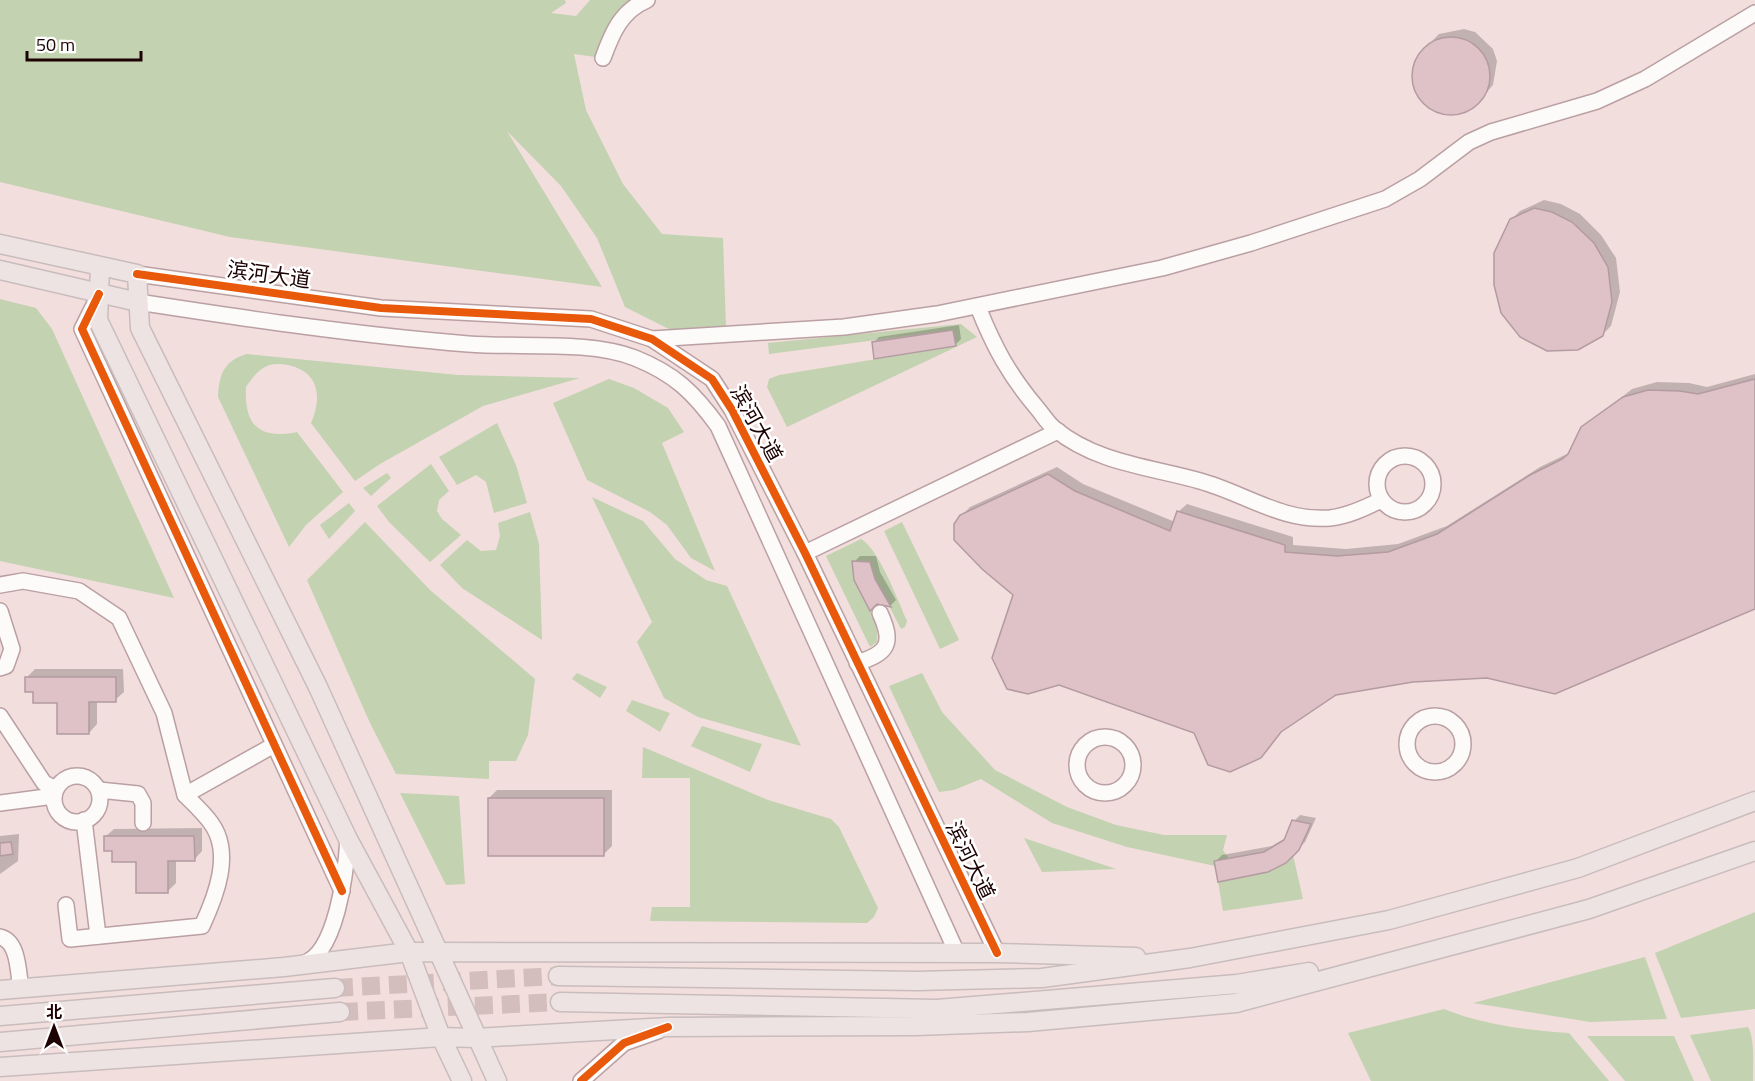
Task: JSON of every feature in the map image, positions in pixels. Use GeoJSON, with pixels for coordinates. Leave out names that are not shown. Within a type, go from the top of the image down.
{"type":"FeatureCollection","features":[{"type":"Feature","properties":{"kind":"main road","name":"滨河大道"},"geometry":{"type":"LineString","coordinates":[[0,244],[137,274]]}},
{"type":"Feature","properties":{"kind":"main road"},"geometry":{"type":"LineString","coordinates":[[100,267],[98,320],[348,839],[409,952],[441,1037],[462,1081]]}},
{"type":"Feature","properties":{"kind":"main road","name":"滨河大道"},"geometry":{"type":"LineString","coordinates":[[0,270],[138,302]]}},
{"type":"Feature","properties":{"kind":"main road"},"geometry":{"type":"LineString","coordinates":[[137,274],[140,328],[318,687],[475,1038],[497,1081]]}},
{"type":"Feature","properties":{"kind":"main road"},"geometry":{"type":"LineString","coordinates":[[558,976],[917,981],[1042,978],[1190,958],[1389,920],[1578,868],[1755,801]]}},
{"type":"Feature","properties":{"kind":"main road"},"geometry":{"type":"LineString","coordinates":[[0,1067],[441,1037],[475,1038],[668,1027],[915,1026],[1028,1022],[1236,1003],[1589,909],[1755,851]]}},
{"type":"Feature","properties":{"kind":"main road"},"geometry":{"type":"LineString","coordinates":[[0,990],[284,968],[409,952],[997,953],[1190,958]]}},
{"type":"Feature","properties":{"kind":"main road"},"geometry":{"type":"LineString","coordinates":[[560,1002],[937,1009],[1237,984],[1412,956]]}},
{"type":"Feature","properties":{"kind":"main road"},"geometry":{"type":"LineString","coordinates":[[0,1016],[335,988]]}},
{"type":"Feature","properties":{"kind":"main road"},"geometry":{"type":"LineString","coordinates":[[0,1042],[340,1012]]}},
{"type":"Feature","properties":{"kind":"street"},"geometry":{"type":"LineString","coordinates":[[603,58],[614,27],[636,5],[647,0]]}},
{"type":"Feature","properties":{"kind":"street"},"geometry":{"type":"LineString","coordinates":[[652,339],[844,327],[978,307],[1162,268],[1251,243],[1385,199],[1420,179],[1468,142],[1491,132],[1588,104],[1645,79],[1755,13]]}},
{"type":"Feature","properties":{"kind":"street","name":"滨河大道"},"geometry":{"type":"LineString","coordinates":[[137,274],[381,308],[591,319],[652,339],[712,379],[732,410],[805,553],[997,953]]}},
{"type":"Feature","properties":{"kind":"street"},"geometry":{"type":"LineString","coordinates":[[99,294],[82,329],[342,891]]}},
{"type":"Feature","properties":{"kind":"street","name":"滨河大道"},"geometry":{"type":"LineString","coordinates":[[138,302],[370,336],[493,346],[600,350],[634,358],[667,373],[696,395],[718,426],[957,953]]}},
{"type":"Feature","properties":{"kind":"street"},"geometry":{"type":"LineString","coordinates":[[978,307],[995,350],[1024,392],[1058,431],[1123,464],[1202,481],[1277,512],[1329,518],[1362,510],[1381,500]]}},
{"type":"Feature","properties":{"kind":"street"},"geometry":{"type":"LineString","coordinates":[[805,553],[1058,431]]}},
{"type":"Feature","properties":{"kind":"street"},"geometry":{"type":"LineString","coordinates":[[0,585],[23,580],[79,591],[119,618],[165,713],[185,795],[212,824],[224,861],[212,904],[202,926],[70,939],[66,905]]}},
{"type":"Feature","properties":{"kind":"street"},"geometry":{"type":"LineString","coordinates":[[0,611],[12,649],[6,666],[0,668]]}},
{"type":"Feature","properties":{"kind":"street"},"geometry":{"type":"LineString","coordinates":[[856,663],[876,657],[886,646],[889,631],[880,613]]}},
{"type":"Feature","properties":{"kind":"street"},"geometry":{"type":"LineString","coordinates":[[0,716],[44,783],[55,793]]}},
{"type":"Feature","properties":{"kind":"street"},"geometry":{"type":"LineString","coordinates":[[185,795],[274,745]]}},
{"type":"Feature","properties":{"kind":"street"},"geometry":{"type":"LineString","coordinates":[[82,776],[95,784],[99,790],[99,805],[96,812],[84,820],[69,820],[63,817],[55,804],[55,793],[67,778],[82,776]]}},
{"type":"Feature","properties":{"kind":"street"},"geometry":{"type":"LineString","coordinates":[[99,790],[138,794],[143,803],[143,824]]}},
{"type":"Feature","properties":{"kind":"street"},"geometry":{"type":"LineString","coordinates":[[0,803],[55,793]]}},
{"type":"Feature","properties":{"kind":"street"},"geometry":{"type":"LineString","coordinates":[[84,820],[98,936]]}},
{"type":"Feature","properties":{"kind":"street"},"geometry":{"type":"LineString","coordinates":[[284,968],[307,963],[320,951],[334,923],[342,891],[348,839]]}},
{"type":"Feature","properties":{"kind":"street"},"geometry":{"type":"LineString","coordinates":[[0,937],[5,938],[14,948],[21,989]]}},
{"type":"Feature","properties":{"kind":"street"},"geometry":{"type":"LineString","coordinates":[[581,1081],[624,1043],[668,1027]]}},
{"type":"Feature","properties":{"kind":"green space"},"geometry":{"type":"Polygon","coordinates":[[[0,0],[565,0],[566,3],[551,13],[576,16],[590,0],[630,0],[636,5],[603,58],[574,54],[586,110],[623,184],[662,234],[723,238],[726,328],[671,330],[625,307],[597,238],[561,186],[507,131],[602,287],[230,237],[0,182],[0,0]]]}},
{"type":"Feature","properties":{"kind":"green space"},"geometry":{"type":"Polygon","coordinates":[[[0,299],[36,308],[52,329],[174,598],[0,561],[0,299]]]}},
{"type":"Feature","properties":{"kind":"green space"},"geometry":{"type":"Polygon","coordinates":[[[961,324],[977,337],[787,427],[767,387],[769,379],[779,375],[956,346],[953,330],[769,354],[768,343],[961,324]]]}},
{"type":"Feature","properties":{"kind":"green space"},"geometry":{"type":"Polygon","coordinates":[[[247,354],[458,375],[580,378],[483,406],[380,464],[355,481],[311,423],[317,404],[316,387],[312,380],[299,368],[280,364],[265,367],[246,387],[246,400],[251,420],[256,427],[273,434],[297,432],[343,492],[306,525],[289,547],[218,397],[222,375],[228,364],[247,354]]]}},
{"type":"Feature","properties":{"kind":"green space"},"geometry":{"type":"Polygon","coordinates":[[[609,379],[634,388],[668,408],[684,432],[662,443],[715,571],[691,558],[667,525],[650,512],[587,480],[553,403],[609,379]]]}},
{"type":"Feature","properties":{"kind":"green space"},"geometry":{"type":"Polygon","coordinates":[[[497,423],[516,465],[527,503],[494,513],[486,482],[476,475],[457,485],[439,457],[497,423]]]}},
{"type":"Feature","properties":{"kind":"green space"},"geometry":{"type":"Polygon","coordinates":[[[431,464],[449,491],[439,500],[437,511],[442,519],[461,535],[430,562],[389,522],[377,506],[431,464]]]}},
{"type":"Feature","properties":{"kind":"green space"},"geometry":{"type":"Polygon","coordinates":[[[387,473],[391,478],[371,496],[363,488],[387,473]]]}},
{"type":"Feature","properties":{"kind":"green space"},"geometry":{"type":"Polygon","coordinates":[[[592,497],[643,521],[675,559],[706,580],[727,586],[801,746],[698,717],[664,698],[637,642],[652,622],[592,497]]]}},
{"type":"Feature","properties":{"kind":"green space"},"geometry":{"type":"Polygon","coordinates":[[[349,503],[355,511],[329,539],[320,525],[349,503]]]}},
{"type":"Feature","properties":{"kind":"green space"},"geometry":{"type":"Polygon","coordinates":[[[530,512],[539,544],[542,640],[462,588],[440,565],[467,540],[481,551],[496,550],[500,536],[498,523],[530,512]]]}},
{"type":"Feature","properties":{"kind":"green space"},"geometry":{"type":"Polygon","coordinates":[[[365,522],[430,590],[535,679],[528,735],[516,761],[489,761],[489,779],[396,774],[370,723],[307,580],[365,522]]]}},
{"type":"Feature","properties":{"kind":"green space"},"geometry":{"type":"Polygon","coordinates":[[[902,522],[959,640],[940,649],[884,531],[902,522]]]}},
{"type":"Feature","properties":{"kind":"green space"},"geometry":{"type":"Polygon","coordinates":[[[861,539],[875,553],[907,621],[905,627],[901,629],[875,579],[870,562],[852,562],[857,583],[875,622],[877,642],[870,647],[826,556],[861,539]]]}},
{"type":"Feature","properties":{"kind":"green space"},"geometry":{"type":"Polygon","coordinates":[[[577,673],[607,687],[600,698],[572,679],[577,673]]]}},
{"type":"Feature","properties":{"kind":"green space"},"geometry":{"type":"Polygon","coordinates":[[[922,673],[942,712],[995,770],[1067,807],[1116,825],[1164,835],[1227,835],[1223,850],[1229,859],[1213,861],[1215,866],[1127,847],[1052,823],[981,779],[954,790],[939,792],[889,686],[922,673]]]}},
{"type":"Feature","properties":{"kind":"green space"},"geometry":{"type":"Polygon","coordinates":[[[632,700],[670,713],[660,732],[626,711],[632,700]]]}},
{"type":"Feature","properties":{"kind":"green space"},"geometry":{"type":"Polygon","coordinates":[[[702,726],[762,744],[750,772],[691,746],[702,726]]]}},
{"type":"Feature","properties":{"kind":"green space"},"geometry":{"type":"Polygon","coordinates":[[[643,747],[768,800],[831,819],[839,827],[878,908],[874,917],[867,923],[650,921],[652,907],[690,907],[690,778],[642,778],[643,747]]]}},
{"type":"Feature","properties":{"kind":"green space"},"geometry":{"type":"Polygon","coordinates":[[[400,793],[459,796],[465,884],[446,885],[400,793]]]}},
{"type":"Feature","properties":{"kind":"green space"},"geometry":{"type":"Polygon","coordinates":[[[1024,838],[1116,869],[1042,872],[1024,838]]]}},
{"type":"Feature","properties":{"kind":"green space"},"geometry":{"type":"Polygon","coordinates":[[[1293,855],[1303,899],[1223,911],[1218,882],[1268,872],[1293,855]]]}},
{"type":"Feature","properties":{"kind":"green space"},"geometry":{"type":"Polygon","coordinates":[[[1755,912],[1755,1009],[1681,1018],[1655,953],[1755,912]]]}},
{"type":"Feature","properties":{"kind":"green space"},"geometry":{"type":"Polygon","coordinates":[[[1645,957],[1667,1019],[1590,1022],[1473,1003],[1645,957]]]}},
{"type":"Feature","properties":{"kind":"green space"},"geometry":{"type":"Polygon","coordinates":[[[1444,1009],[1505,1026],[1569,1033],[1609,1081],[1371,1081],[1348,1033],[1444,1009]]]}},
{"type":"Feature","properties":{"kind":"green space"},"geometry":{"type":"Polygon","coordinates":[[[1748,1027],[1753,1045],[1753,1081],[1711,1081],[1690,1035],[1748,1027]]]}},
{"type":"Feature","properties":{"kind":"green space"},"geometry":{"type":"Polygon","coordinates":[[[1587,1036],[1674,1036],[1694,1081],[1625,1081],[1587,1036]]]}},
{"type":"Feature","properties":{"kind":"building"},"geometry":{"type":"Polygon","coordinates":[[[1451,37],[1466,40],[1479,48],[1487,61],[1490,76],[1487,91],[1479,104],[1466,112],[1451,115],[1436,112],[1423,104],[1415,91],[1412,76],[1415,61],[1423,48],[1436,40],[1451,37]]]}},
{"type":"Feature","properties":{"kind":"building"},"geometry":{"type":"Polygon","coordinates":[[[1534,208],[1552,212],[1572,222],[1594,243],[1608,267],[1612,302],[1603,336],[1578,350],[1547,351],[1520,337],[1501,313],[1494,285],[1494,253],[1510,219],[1534,208]]]}},
{"type":"Feature","properties":{"kind":"building"},"geometry":{"type":"Polygon","coordinates":[[[953,330],[956,346],[874,359],[872,342],[953,330]]]}},
{"type":"Feature","properties":{"kind":"building"},"geometry":{"type":"Polygon","coordinates":[[[1755,379],[1755,609],[1555,694],[1487,678],[1413,682],[1336,695],[1281,732],[1261,758],[1230,772],[1208,765],[1194,733],[1059,685],[1028,694],[1007,689],[992,658],[1013,595],[982,569],[954,540],[954,524],[960,515],[1048,474],[1075,491],[1170,531],[1177,511],[1285,545],[1285,552],[1337,556],[1388,552],[1437,534],[1530,475],[1562,459],[1568,454],[1581,427],[1623,397],[1648,390],[1698,394],[1755,379]]]}},
{"type":"Feature","properties":{"kind":"building"},"geometry":{"type":"Polygon","coordinates":[[[852,561],[870,562],[875,579],[891,607],[877,604],[870,611],[854,580],[852,561]]]}},
{"type":"Feature","properties":{"kind":"building"},"geometry":{"type":"Polygon","coordinates":[[[25,677],[116,677],[116,702],[89,702],[89,734],[57,734],[57,703],[33,703],[33,692],[25,692],[25,677]]]}},
{"type":"Feature","properties":{"kind":"building"},"geometry":{"type":"Polygon","coordinates":[[[488,798],[604,798],[604,856],[488,856],[488,798]]]}},
{"type":"Feature","properties":{"kind":"building"},"geometry":{"type":"Polygon","coordinates":[[[1292,820],[1311,824],[1299,850],[1286,863],[1268,872],[1218,882],[1214,861],[1264,852],[1284,840],[1292,820]]]}},
{"type":"Feature","properties":{"kind":"building"},"geometry":{"type":"Polygon","coordinates":[[[104,836],[194,836],[195,861],[168,861],[168,893],[136,893],[136,862],[112,862],[112,851],[104,851],[104,836]]]}},
{"type":"Feature","properties":{"kind":"building"},"geometry":{"type":"Polygon","coordinates":[[[11,842],[13,854],[0,856],[0,843],[11,842]]]}},
{"type":"Feature","properties":{"kind":"tunnel"},"geometry":{"type":"LineString","coordinates":[[335,988],[558,976]]}},
{"type":"Feature","properties":{"kind":"tunnel"},"geometry":{"type":"LineString","coordinates":[[340,1012],[560,1002]]}},
{"type":"Feature","properties":{"kind":"cycle path"},"geometry":{"type":"LineString","coordinates":[[137,274],[381,308],[591,319],[652,339],[712,379],[732,410],[805,553],[997,953]]}},
{"type":"Feature","properties":{"kind":"cycle path"},"geometry":{"type":"LineString","coordinates":[[99,294],[82,329],[342,891]]}},
{"type":"Feature","properties":{"kind":"cycle path"},"geometry":{"type":"LineString","coordinates":[[581,1081],[624,1043],[668,1027]]}}]}
